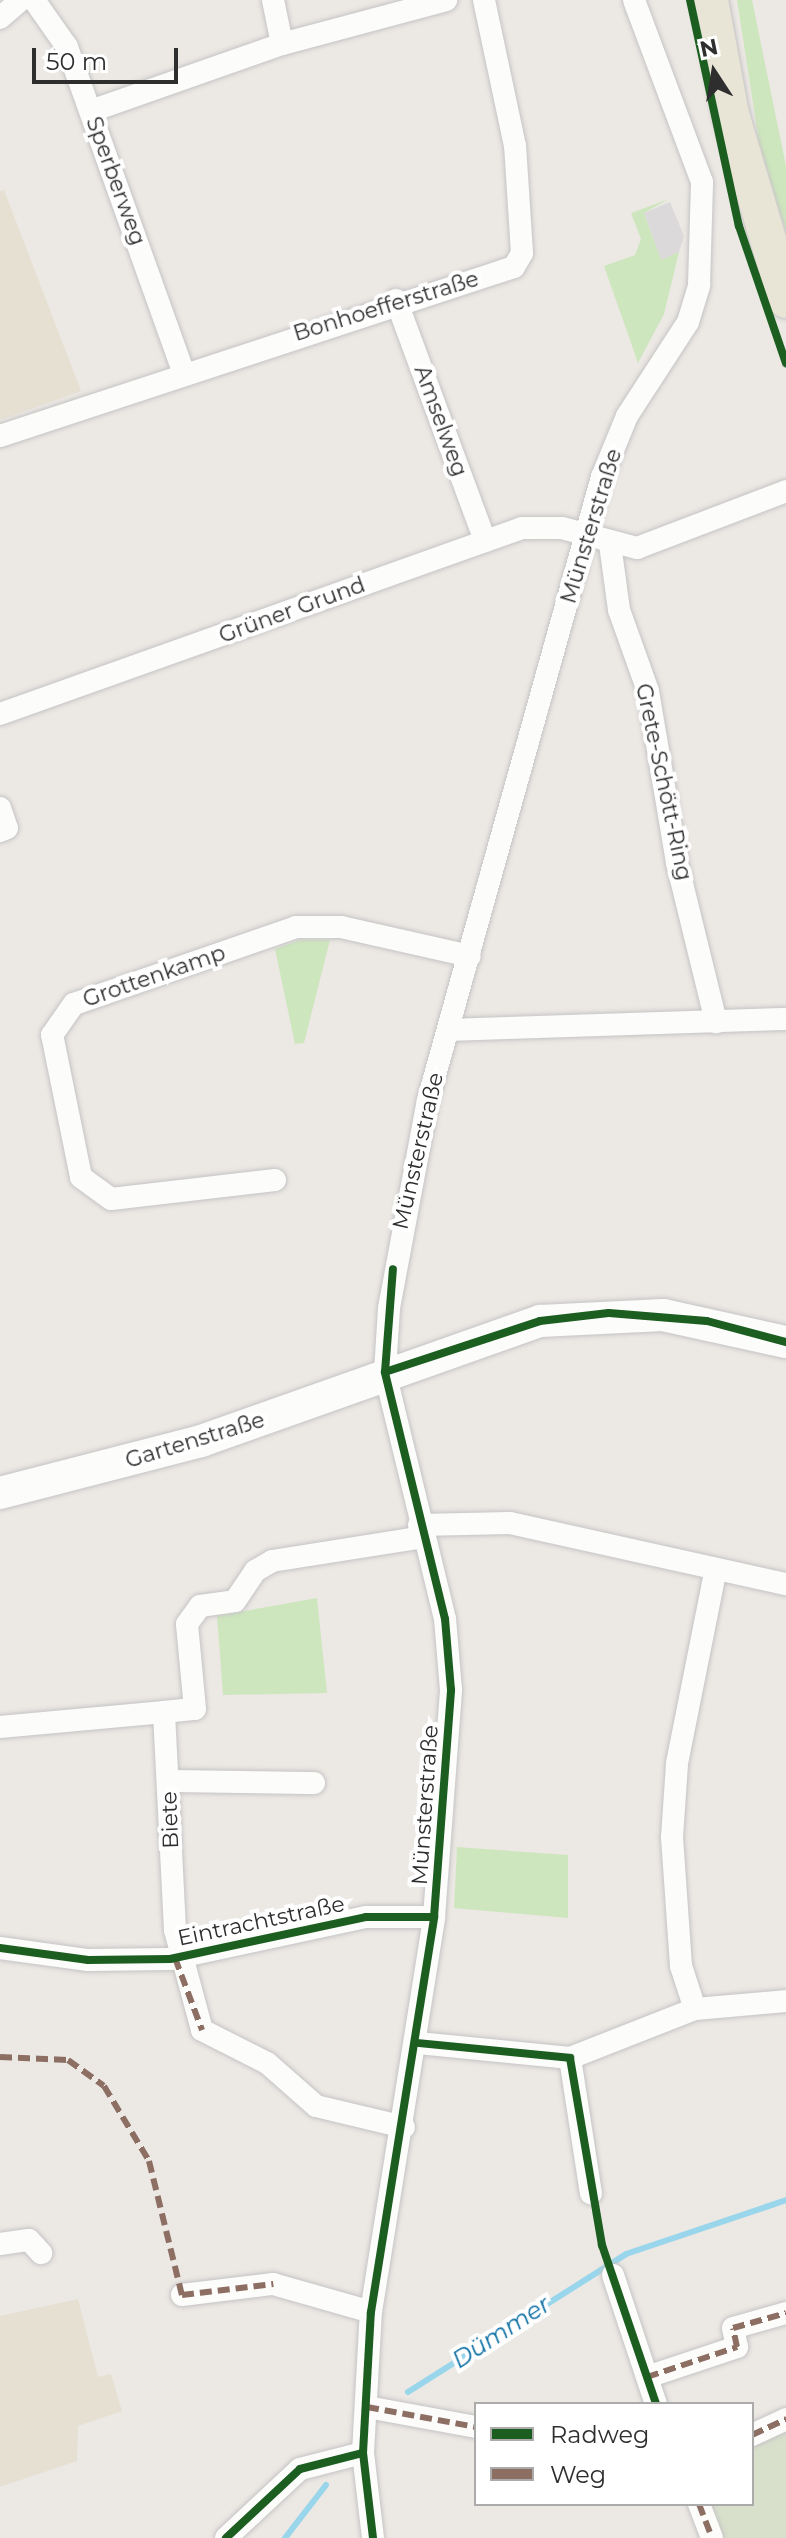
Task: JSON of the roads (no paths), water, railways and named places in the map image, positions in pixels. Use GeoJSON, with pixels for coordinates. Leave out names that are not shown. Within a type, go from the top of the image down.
{"type":"FeatureCollection","features":[{"type":"Feature","properties":{"kind":"main road"},"geometry":{"type":"LineString","coordinates":[[710,0],[731,114],[786,300]]}},
{"type":"Feature","properties":{"kind":"street"},"geometry":{"type":"LineString","coordinates":[[0,18],[21,0]]}},
{"type":"Feature","properties":{"kind":"street","name":"Sperberweg"},"geometry":{"type":"LineString","coordinates":[[34,0],[67,47],[183,371]]}},
{"type":"Feature","properties":{"kind":"street"},"geometry":{"type":"LineString","coordinates":[[273,0],[282,44]]}},
{"type":"Feature","properties":{"kind":"street"},"geometry":{"type":"LineString","coordinates":[[91,111],[282,44],[446,0]]}},
{"type":"Feature","properties":{"kind":"street","name":"Bonhoefferstraße"},"geometry":{"type":"LineString","coordinates":[[0,436],[183,371],[519,262],[515,146],[484,0]]}},
{"type":"Feature","properties":{"kind":"street","name":"Münsterstraße"},"geometry":{"type":"LineString","coordinates":[[373,2538],[363,2453],[371,2312],[418,2043],[434,1917],[451,1690],[445,1619],[421,1531],[385,1372],[400,1227],[450,1030],[586,534],[627,416],[688,322],[705,253],[702,182],[634,0]]}},
{"type":"Feature","properties":{"kind":"street","name":"Amselweg"},"geometry":{"type":"LineString","coordinates":[[396,300],[485,541]]}},
{"type":"Feature","properties":{"kind":"street"},"geometry":{"type":"LineString","coordinates":[[586,534],[610,544],[671,541],[786,491]]}},
{"type":"Feature","properties":{"kind":"street","name":"Grüner Grund"},"geometry":{"type":"LineString","coordinates":[[0,714],[485,541],[542,525],[586,534]]}},
{"type":"Feature","properties":{"kind":"street","name":"Grete-Schött-Ring"},"geometry":{"type":"LineString","coordinates":[[610,544],[619,610],[648,691],[677,863],[716,1022]]}},
{"type":"Feature","properties":{"kind":"street"},"geometry":{"type":"LineString","coordinates":[[0,808],[7,828],[0,831]]}},
{"type":"Feature","properties":{"kind":"street","name":"Grottenkamp"},"geometry":{"type":"LineString","coordinates":[[275,1180],[111,1199],[81,1177],[52,1035],[74,1004],[296,927],[341,927],[470,956]]}},
{"type":"Feature","properties":{"kind":"street"},"geometry":{"type":"LineString","coordinates":[[450,1030],[786,1019]]}},
{"type":"Feature","properties":{"kind":"street","name":"Gartenstraße"},"geometry":{"type":"LineString","coordinates":[[0,1493],[201,1441],[385,1372],[540,1321],[605,1313],[707,1321],[786,1342]]}},
{"type":"Feature","properties":{"kind":"street"},"geometry":{"type":"LineString","coordinates":[[0,1727],[195,1709],[187,1624],[200,1606],[235,1601],[255,1571],[272,1561],[421,1531],[510,1523],[715,1573],[786,1584]]}},
{"type":"Feature","properties":{"kind":"street"},"geometry":{"type":"LineString","coordinates":[[695,2009],[681,1966],[672,1833],[682,1720],[715,1573]]}},
{"type":"Feature","properties":{"kind":"street"},"geometry":{"type":"LineString","coordinates":[[164,1712],[168,1781]]}},
{"type":"Feature","properties":{"kind":"street","name":"Biete"},"geometry":{"type":"LineString","coordinates":[[314,1783],[168,1781],[180,1958],[202,2030],[267,2063],[316,2106],[404,2127]]}},
{"type":"Feature","properties":{"kind":"street","name":"Eintrachtstraße"},"geometry":{"type":"LineString","coordinates":[[0,1948],[88,1960],[180,1958],[366,1917],[434,1917]]}},
{"type":"Feature","properties":{"kind":"street"},"geometry":{"type":"LineString","coordinates":[[418,2043],[570,2058],[695,2009],[786,2001]]}},
{"type":"Feature","properties":{"kind":"street"},"geometry":{"type":"LineString","coordinates":[[570,2058],[591,2193]]}},
{"type":"Feature","properties":{"kind":"street"},"geometry":{"type":"LineString","coordinates":[[0,2244],[29,2240],[41,2253]]}},
{"type":"Feature","properties":{"kind":"street"},"geometry":{"type":"LineString","coordinates":[[613,2275],[655,2402]]}},
{"type":"Feature","properties":{"kind":"street"},"geometry":{"type":"LineString","coordinates":[[182,2295],[273,2284],[371,2312]]}},
{"type":"Feature","properties":{"kind":"street"},"geometry":{"type":"LineString","coordinates":[[647,2377],[737,2347],[733,2328],[786,2313]]}},
{"type":"Feature","properties":{"kind":"street"},"geometry":{"type":"LineString","coordinates":[[367,2407],[474,2427]]}},
{"type":"Feature","properties":{"kind":"street"},"geometry":{"type":"LineString","coordinates":[[754,2434],[786,2419]]}},
{"type":"Feature","properties":{"kind":"street"},"geometry":{"type":"LineString","coordinates":[[226,2538],[300,2469],[363,2453]]}},
{"type":"Feature","properties":{"kind":"street"},"geometry":{"type":"LineString","coordinates":[[700,2506],[712,2538]]}},
{"type":"Feature","properties":{"kind":"waterway","name":"Dümmer"},"geometry":{"type":"LineString","coordinates":[[408,2392],[626,2254],[786,2200]]}},
{"type":"Feature","properties":{"kind":"waterway","name":"Dümmer"},"geometry":{"type":"LineString","coordinates":[[285,2538],[326,2485]]}}]}
